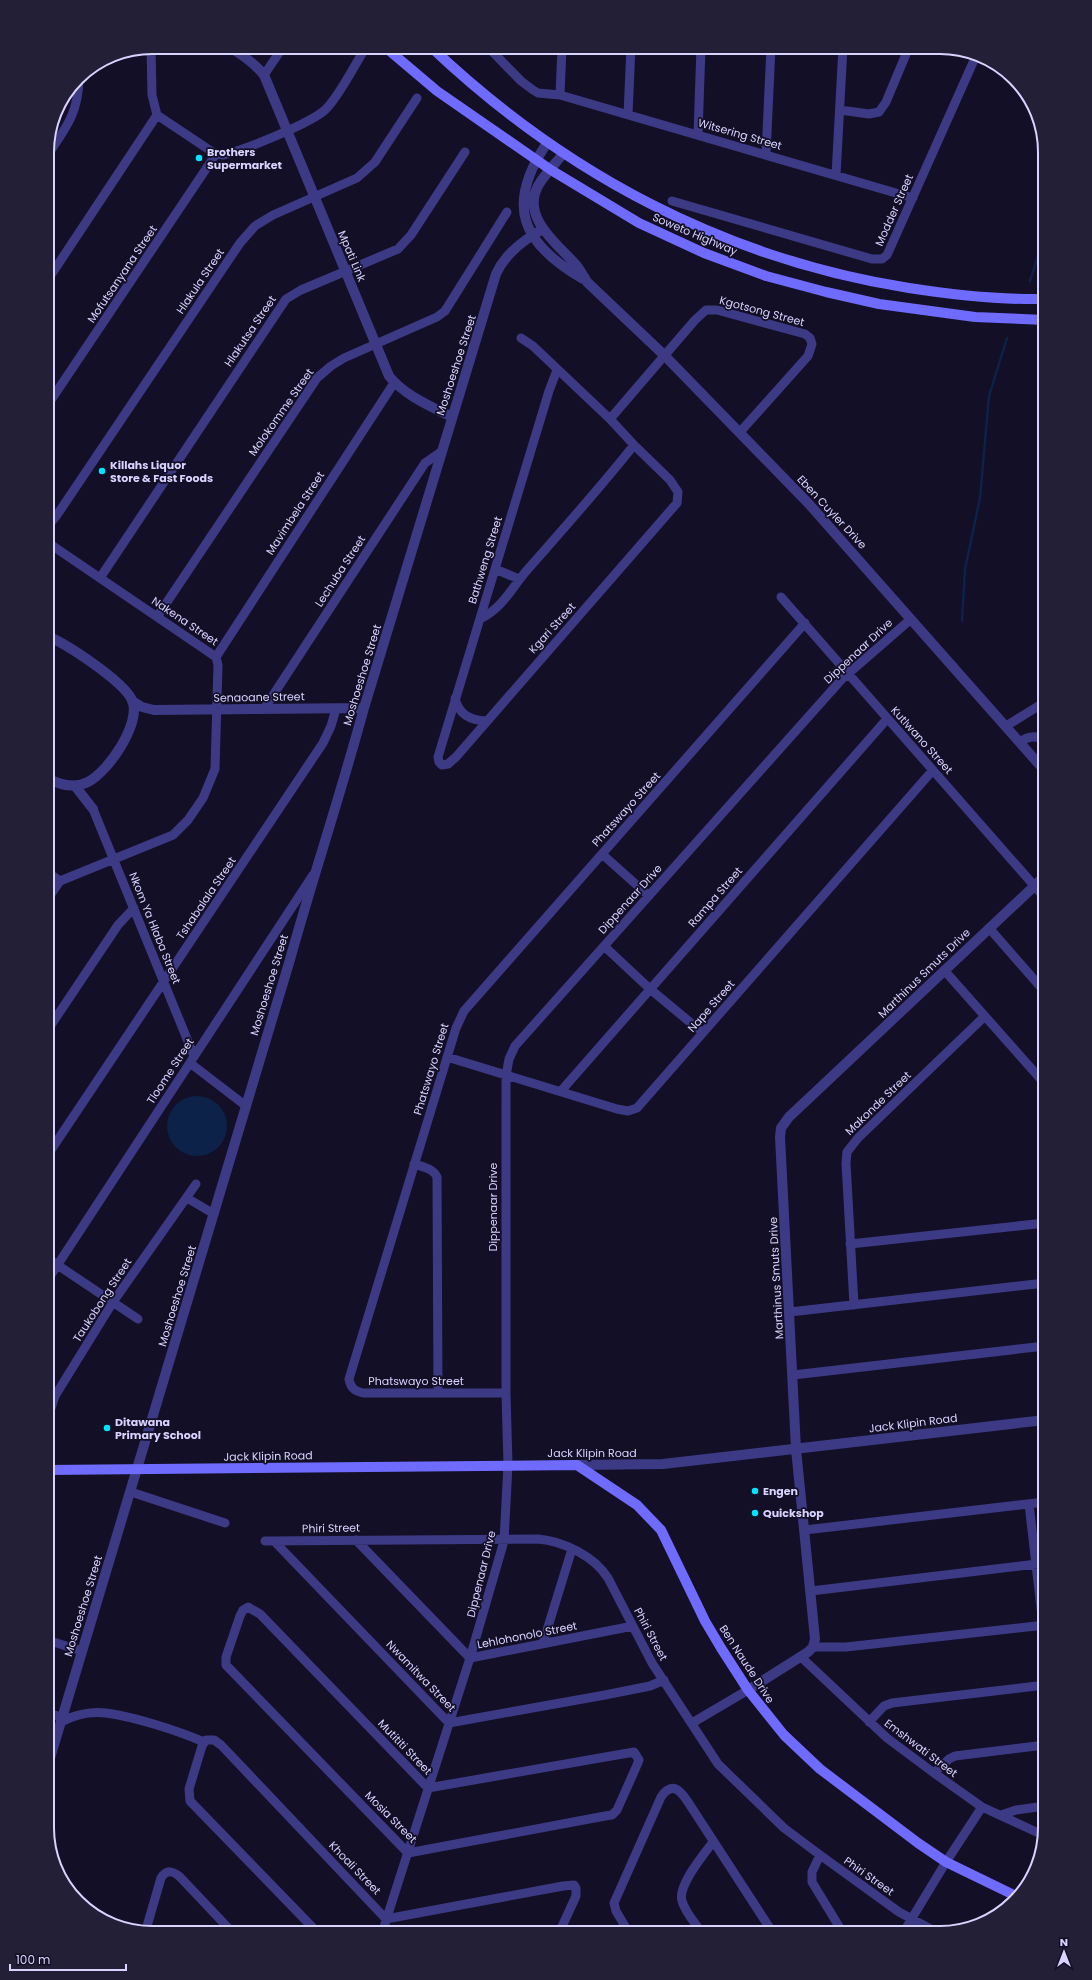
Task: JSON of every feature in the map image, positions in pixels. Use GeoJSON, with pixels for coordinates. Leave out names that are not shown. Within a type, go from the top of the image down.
{"type":"FeatureCollection","features":[{"type":"Feature","properties":{"kind":"main road","name":"Soweto Highway"},"geometry":{"type":"LineString","coordinates":[[393,54],[437,91],[551,170],[655,231],[716,257],[766,276],[879,304],[975,317],[1038,320]]}},
{"type":"Feature","properties":{"kind":"main road","name":"Soweto Highway"},"geometry":{"type":"LineString","coordinates":[[439,54],[472,85],[562,154],[622,190],[660,210],[751,249],[781,259],[878,283],[937,293],[974,297],[1038,299]]}},
{"type":"Feature","properties":{"kind":"main road","name":"Jack Klipin Road"},"geometry":{"type":"LineString","coordinates":[[54,1470],[576,1465]]}},
{"type":"Feature","properties":{"kind":"main road","name":"Ben Naude Drive"},"geometry":{"type":"LineString","coordinates":[[576,1465],[637,1505],[661,1530],[705,1621],[748,1690],[784,1735],[820,1769],[863,1803],[946,1862],[1012,1894]]}},
{"type":"Feature","properties":{"kind":"street"},"geometry":{"type":"LineString","coordinates":[[54,270],[156,115],[152,95],[151,54]]}},
{"type":"Feature","properties":{"kind":"street","name":"Mpati Link"},"geometry":{"type":"LineString","coordinates":[[242,54],[256,65],[264,76],[384,367],[394,383],[418,399],[452,416]]}},
{"type":"Feature","properties":{"kind":"street"},"geometry":{"type":"LineString","coordinates":[[264,76],[278,54]]}},
{"type":"Feature","properties":{"kind":"street"},"geometry":{"type":"LineString","coordinates":[[156,115],[216,154],[223,155],[237,151],[320,114],[326,108],[361,54]]}},
{"type":"Feature","properties":{"kind":"street","name":"Witsering Street"},"geometry":{"type":"LineString","coordinates":[[495,54],[521,82],[538,93],[560,95],[628,114],[913,198]]}},
{"type":"Feature","properties":{"kind":"street"},"geometry":{"type":"LineString","coordinates":[[560,95],[562,54]]}},
{"type":"Feature","properties":{"kind":"street"},"geometry":{"type":"LineString","coordinates":[[628,114],[631,54]]}},
{"type":"Feature","properties":{"kind":"street"},"geometry":{"type":"LineString","coordinates":[[698,134],[701,54]]}},
{"type":"Feature","properties":{"kind":"street"},"geometry":{"type":"LineString","coordinates":[[766,154],[771,54]]}},
{"type":"Feature","properties":{"kind":"street"},"geometry":{"type":"LineString","coordinates":[[836,175],[843,54]]}},
{"type":"Feature","properties":{"kind":"street"},"geometry":{"type":"LineString","coordinates":[[840,110],[869,114],[879,112],[886,102],[906,54]]}},
{"type":"Feature","properties":{"kind":"street","name":"Modder Street"},"geometry":{"type":"LineString","coordinates":[[672,201],[877,260],[882,259],[887,255],[974,60]]}},
{"type":"Feature","properties":{"kind":"street"},"geometry":{"type":"LineString","coordinates":[[54,144],[74,112],[79,94],[79,87]]}},
{"type":"Feature","properties":{"kind":"street","name":"Hlakula Street"},"geometry":{"type":"LineString","coordinates":[[54,519],[240,243],[255,226],[273,215],[357,178],[367,171],[375,162],[416,98]]}},
{"type":"Feature","properties":{"kind":"street","name":"Eben Cuyler Drive"},"geometry":{"type":"LineString","coordinates":[[547,143],[536,160],[524,193],[524,216],[532,235],[556,259],[587,282],[665,356],[814,509],[1038,763]]}},
{"type":"Feature","properties":{"kind":"street","name":"Hlakutsa Street"},"geometry":{"type":"LineString","coordinates":[[100,578],[277,310],[286,299],[301,290],[398,249],[405,242],[465,152]]}},
{"type":"Feature","properties":{"kind":"street","name":"Mofutsanyana Street"},"geometry":{"type":"LineString","coordinates":[[54,396],[216,154]]}},
{"type":"Feature","properties":{"kind":"street","name":"Eben Cuyler Drive"},"geometry":{"type":"LineString","coordinates":[[562,154],[538,185],[534,200],[537,218],[543,229],[578,267],[587,282]]}},
{"type":"Feature","properties":{"kind":"street","name":"Molokomme Street"},"geometry":{"type":"LineString","coordinates":[[157,617],[318,378],[331,366],[437,317],[444,311],[507,212]]}},
{"type":"Feature","properties":{"kind":"street","name":"Moshoeshoe Street"},"geometry":{"type":"LineString","coordinates":[[54,1745],[138,1470],[289,963],[314,874],[347,770],[364,708],[404,580],[441,452],[499,266],[532,235],[543,229]]}},
{"type":"Feature","properties":{"kind":"street","name":"Kgotsong Street"},"geometry":{"type":"LineString","coordinates":[[610,419],[695,320],[702,313],[710,309],[805,334],[810,338],[812,344],[808,356],[740,432]]}},
{"type":"Feature","properties":{"kind":"street"},"geometry":{"type":"LineString","coordinates":[[480,619],[491,614],[502,603],[520,579],[634,445],[610,419],[557,370],[534,346],[521,338]]}},
{"type":"Feature","properties":{"kind":"street","name":"Bathweng Street"},"geometry":{"type":"LineString","coordinates":[[438,757],[548,391],[557,370]]}},
{"type":"Feature","properties":{"kind":"street","name":"Mavimbela Street"},"geometry":{"type":"LineString","coordinates":[[216,656],[394,383]]}},
{"type":"Feature","properties":{"kind":"street","name":"Kgari Street"},"geometry":{"type":"LineString","coordinates":[[438,757],[441,764],[448,764],[677,503],[678,492],[670,480],[634,445]]}},
{"type":"Feature","properties":{"kind":"street","name":"Lechuba Street"},"geometry":{"type":"LineString","coordinates":[[264,709],[425,463],[441,452]]}},
{"type":"Feature","properties":{"kind":"street","name":"Nakena Street"},"geometry":{"type":"LineString","coordinates":[[54,547],[216,656],[218,666],[218,710],[215,769],[203,798],[188,820],[172,835],[60,881]]}},
{"type":"Feature","properties":{"kind":"street"},"geometry":{"type":"LineString","coordinates":[[495,569],[520,579]]}},
{"type":"Feature","properties":{"kind":"street","name":"Kutlwano Street"},"geometry":{"type":"LineString","coordinates":[[781,597],[1038,890]]}},
{"type":"Feature","properties":{"kind":"street","name":"Dippenaar Drive"},"geometry":{"type":"LineString","coordinates":[[384,1926],[470,1658],[504,1541],[508,1466],[506,1393],[506,1076],[509,1059],[515,1046],[849,673],[911,619]]}},
{"type":"Feature","properties":{"kind":"street","name":"Phatswayo Street"},"geometry":{"type":"LineString","coordinates":[[506,1393],[363,1393],[355,1391],[349,1380],[456,1028],[464,1011],[805,623]]}},
{"type":"Feature","properties":{"kind":"street"},"geometry":{"type":"LineString","coordinates":[[54,640],[69,648],[117,682],[132,701],[133,719],[128,732],[114,756],[92,780],[75,786],[65,786],[54,781]]}},
{"type":"Feature","properties":{"kind":"street"},"geometry":{"type":"LineString","coordinates":[[455,698],[459,709],[464,715],[474,720],[486,721]]}},
{"type":"Feature","properties":{"kind":"street","name":"Senaoane Street"},"geometry":{"type":"LineString","coordinates":[[132,701],[142,707],[154,710],[364,708]]}},
{"type":"Feature","properties":{"kind":"street"},"geometry":{"type":"LineString","coordinates":[[1006,726],[1038,706]]}},
{"type":"Feature","properties":{"kind":"street","name":"Tshabalala Street"},"geometry":{"type":"LineString","coordinates":[[54,1145],[323,743],[331,726],[336,708]]}},
{"type":"Feature","properties":{"kind":"street","name":"Senaoane Street"},"geometry":{"type":"LineString","coordinates":[[133,719],[154,710]]}},
{"type":"Feature","properties":{"kind":"street","name":"Rampa Street"},"geometry":{"type":"LineString","coordinates":[[561,1091],[887,719]]}},
{"type":"Feature","properties":{"kind":"street"},"geometry":{"type":"LineString","coordinates":[[1020,742],[1026,738],[1035,736],[1038,737]]}},
{"type":"Feature","properties":{"kind":"street","name":"Nape Street"},"geometry":{"type":"LineString","coordinates":[[447,1057],[617,1109],[633,1110],[640,1105],[933,770]]}},
{"type":"Feature","properties":{"kind":"street","name":"Nkom Ya Hlaba Street"},"geometry":{"type":"LineString","coordinates":[[92,780],[91,792],[93,809]]}},
{"type":"Feature","properties":{"kind":"street","name":"Nkom Ya Hlaba Street"},"geometry":{"type":"LineString","coordinates":[[75,786],[93,809],[164,982],[192,1059],[246,1106]]}},
{"type":"Feature","properties":{"kind":"street"},"geometry":{"type":"LineString","coordinates":[[602,854],[649,896]]}},
{"type":"Feature","properties":{"kind":"street","name":"Tloome Street"},"geometry":{"type":"LineString","coordinates":[[54,1270],[314,874]]}},
{"type":"Feature","properties":{"kind":"street"},"geometry":{"type":"LineString","coordinates":[[54,877],[60,881],[54,890]]}},
{"type":"Feature","properties":{"kind":"street","name":"Marthinus Smuts Drive"},"geometry":{"type":"LineString","coordinates":[[813,1647],[815,1627],[796,1448],[780,1137],[781,1128],[789,1117],[1038,882]]}},
{"type":"Feature","properties":{"kind":"street"},"geometry":{"type":"LineString","coordinates":[[54,1021],[118,925],[134,908]]}},
{"type":"Feature","properties":{"kind":"street"},"geometry":{"type":"LineString","coordinates":[[989,928],[1038,984]]}},
{"type":"Feature","properties":{"kind":"street"},"geometry":{"type":"LineString","coordinates":[[604,946],[650,990],[703,1033]]}},
{"type":"Feature","properties":{"kind":"street"},"geometry":{"type":"LineString","coordinates":[[944,970],[1038,1076]]}},
{"type":"Feature","properties":{"kind":"street","name":"Makonde Street"},"geometry":{"type":"LineString","coordinates":[[854,1305],[846,1163],[847,1152],[858,1138],[985,1016]]}},
{"type":"Feature","properties":{"kind":"street"},"geometry":{"type":"LineString","coordinates":[[414,1164],[430,1169],[437,1177],[438,1392]]}},
{"type":"Feature","properties":{"kind":"street","name":"Taukobong Street"},"geometry":{"type":"LineString","coordinates":[[54,1399],[113,1302],[196,1184]]}},
{"type":"Feature","properties":{"kind":"street"},"geometry":{"type":"LineString","coordinates":[[187,1198],[214,1214]]}},
{"type":"Feature","properties":{"kind":"street"},"geometry":{"type":"LineString","coordinates":[[850,1244],[1038,1224]]}},
{"type":"Feature","properties":{"kind":"street"},"geometry":{"type":"LineString","coordinates":[[54,1263],[138,1319]]}},
{"type":"Feature","properties":{"kind":"street"},"geometry":{"type":"LineString","coordinates":[[790,1312],[1038,1284]]}},
{"type":"Feature","properties":{"kind":"street"},"geometry":{"type":"LineString","coordinates":[[793,1375],[1038,1347]]}},
{"type":"Feature","properties":{"kind":"street","name":"Jack Klipin Road"},"geometry":{"type":"LineString","coordinates":[[576,1465],[663,1464],[1038,1421]]}},
{"type":"Feature","properties":{"kind":"street"},"geometry":{"type":"LineString","coordinates":[[131,1492],[225,1523]]}},
{"type":"Feature","properties":{"kind":"street"},"geometry":{"type":"LineString","coordinates":[[805,1530],[1038,1503]]}},
{"type":"Feature","properties":{"kind":"street"},"geometry":{"type":"LineString","coordinates":[[1030,1504],[1038,1552]]}},
{"type":"Feature","properties":{"kind":"street","name":"Lehlohonolo Street"},"geometry":{"type":"LineString","coordinates":[[356,1540],[470,1658],[633,1626]]}},
{"type":"Feature","properties":{"kind":"street","name":"Phiri Street"},"geometry":{"type":"LineString","coordinates":[[270,1541],[547,1540],[589,1559],[604,1572],[664,1680],[711,1755],[728,1775],[784,1828],[820,1856],[911,1920],[923,1926]]}},
{"type":"Feature","properties":{"kind":"street","name":"Nwamitwa Street"},"geometry":{"type":"LineString","coordinates":[[270,1541],[449,1723],[605,1695],[650,1686],[664,1680]]}},
{"type":"Feature","properties":{"kind":"street"},"geometry":{"type":"LineString","coordinates":[[543,1644],[572,1550]]}},
{"type":"Feature","properties":{"kind":"street"},"geometry":{"type":"LineString","coordinates":[[811,1591],[1038,1564]]}},
{"type":"Feature","properties":{"kind":"street","name":"Mutititi Street"},"geometry":{"type":"LineString","coordinates":[[240,1616],[243,1610],[248,1607],[260,1614],[428,1788],[631,1751],[638,1756],[637,1765]]}},
{"type":"Feature","properties":{"kind":"street","name":"Mosia Street"},"geometry":{"type":"LineString","coordinates":[[240,1616],[226,1657],[226,1665],[408,1853],[612,1815],[617,1810],[637,1765]]}},
{"type":"Feature","properties":{"kind":"street"},"geometry":{"type":"LineString","coordinates":[[692,1723],[801,1657],[813,1647],[846,1647],[1038,1626]]}},
{"type":"Feature","properties":{"kind":"street"},"geometry":{"type":"LineString","coordinates":[[54,1642],[82,1651]]}},
{"type":"Feature","properties":{"kind":"street","name":"Emshwati Street"},"geometry":{"type":"LineString","coordinates":[[801,1657],[887,1738],[934,1773],[982,1807],[1038,1832]]}},
{"type":"Feature","properties":{"kind":"street"},"geometry":{"type":"LineString","coordinates":[[869,1722],[884,1706],[892,1703],[1038,1686]]}},
{"type":"Feature","properties":{"kind":"street","name":"Khoali Street"},"geometry":{"type":"LineString","coordinates":[[62,1719],[79,1715],[106,1713],[188,1735],[204,1742],[214,1740],[221,1745],[386,1919]]}},
{"type":"Feature","properties":{"kind":"street"},"geometry":{"type":"LineString","coordinates":[[54,1716],[62,1719]]}},
{"type":"Feature","properties":{"kind":"street"},"geometry":{"type":"LineString","coordinates":[[204,1742],[189,1789],[189,1798],[311,1926]]}},
{"type":"Feature","properties":{"kind":"street"},"geometry":{"type":"LineString","coordinates":[[934,1773],[954,1756],[1038,1746]]}},
{"type":"Feature","properties":{"kind":"street"},"geometry":{"type":"LineString","coordinates":[[625,1926],[616,1911],[614,1903],[661,1797],[665,1791],[672,1788],[678,1789],[682,1792],[768,1926]]}},
{"type":"Feature","properties":{"kind":"street"},"geometry":{"type":"LineString","coordinates":[[907,1926],[946,1862],[982,1807]]}},
{"type":"Feature","properties":{"kind":"street"},"geometry":{"type":"LineString","coordinates":[[1001,1815],[1016,1810],[1038,1807]]}},
{"type":"Feature","properties":{"kind":"street"},"geometry":{"type":"LineString","coordinates":[[697,1926],[683,1904],[681,1891],[713,1842]]}},
{"type":"Feature","properties":{"kind":"street"},"geometry":{"type":"LineString","coordinates":[[820,1856],[812,1872],[812,1882],[839,1926]]}},
{"type":"Feature","properties":{"kind":"street"},"geometry":{"type":"LineString","coordinates":[[148,1926],[161,1878],[166,1872],[170,1871],[174,1872],[180,1877],[226,1926]]}},
{"type":"Feature","properties":{"kind":"street"},"geometry":{"type":"LineString","coordinates":[[386,1919],[563,1886],[575,1887],[577,1891],[576,1896],[562,1926]]}},
{"type":"Feature","properties":{"kind":"water"},"geometry":{"type":"Polygon","coordinates":[[[191,1096],[203,1096],[219,1104],[225,1114],[227,1126],[225,1138],[219,1148],[203,1156],[191,1156],[175,1148],[167,1132],[167,1120],[175,1104],[191,1096]]]}},
{"type":"Feature","properties":{"kind":"waterway"},"geometry":{"type":"LineString","coordinates":[[1030,281],[1038,256]]}},
{"type":"Feature","properties":{"kind":"waterway"},"geometry":{"type":"LineString","coordinates":[[962,621],[965,569],[980,498],[989,396],[1007,338]]}},
{"type":"Feature","properties":{"kind":"place","name":"Brothers Supermarket"},"geometry":{"type":"Point","coordinates":[199,158]}},
{"type":"Feature","properties":{"kind":"place","name":"Killahs Liquor Store & Fast Foods"},"geometry":{"type":"Point","coordinates":[102,471]}},
{"type":"Feature","properties":{"kind":"place","name":"Ditawana Primary School"},"geometry":{"type":"Point","coordinates":[107,1428]}},
{"type":"Feature","properties":{"kind":"place","name":"Engen"},"geometry":{"type":"Point","coordinates":[755,1491]}},
{"type":"Feature","properties":{"kind":"place","name":"Quickshop"},"geometry":{"type":"Point","coordinates":[755,1513]}}]}
